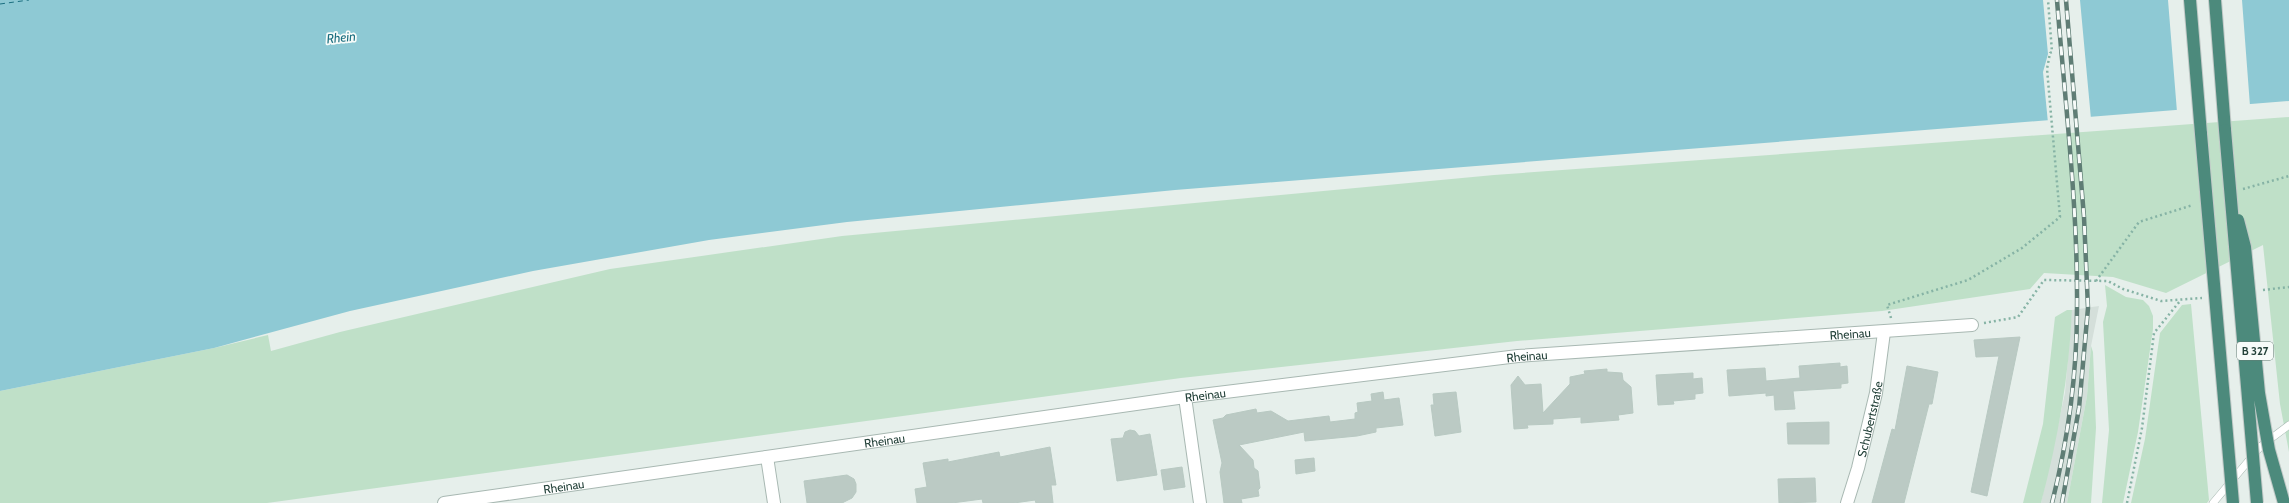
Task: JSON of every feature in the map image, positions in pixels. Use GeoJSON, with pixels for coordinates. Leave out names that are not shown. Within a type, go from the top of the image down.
{"type":"FeatureCollection","features":[{"type":"Feature","properties":{"kind":"highway","name":"B 327"},"geometry":{"type":"LineString","coordinates":[[2190,0],[2233,503]]}},
{"type":"Feature","properties":{"kind":"highway","name":"B 327"},"geometry":{"type":"LineString","coordinates":[[2215,0],[2234,195],[2257,503]]}},
{"type":"Feature","properties":{"kind":"highway","name":"B 327"},"geometry":{"type":"LineString","coordinates":[[2234,195],[2245,247],[2259,393],[2269,450],[2284,503]]}},
{"type":"Feature","properties":{"kind":"street","name":"Rheinau"},"geometry":{"type":"LineString","coordinates":[[444,503],[1185,397],[1518,356],[1972,325]]}},
{"type":"Feature","properties":{"kind":"street","name":"Schubertstraße"},"geometry":{"type":"LineString","coordinates":[[1847,503],[1858,468],[1876,393],[1884,332]]}},
{"type":"Feature","properties":{"kind":"street"},"geometry":{"type":"LineString","coordinates":[[1185,397],[1200,503]]}},
{"type":"Feature","properties":{"kind":"street"},"geometry":{"type":"LineString","coordinates":[[768,457],[774,503]]}},
{"type":"Feature","properties":{"kind":"lane"},"geometry":{"type":"LineString","coordinates":[[2213,503],[2261,446],[2289,425]]}},
{"type":"Feature","properties":{"kind":"path"},"geometry":{"type":"LineString","coordinates":[[1887,305],[1968,280],[2022,248],[2060,217],[2047,69],[2050,53],[2052,52],[2048,0]]}},
{"type":"Feature","properties":{"kind":"path"},"geometry":{"type":"LineString","coordinates":[[2234,195],[2289,176]]}},
{"type":"Feature","properties":{"kind":"path"},"geometry":{"type":"LineString","coordinates":[[2096,281],[2139,222],[2200,203]]}},
{"type":"Feature","properties":{"kind":"path"},"geometry":{"type":"LineString","coordinates":[[1972,325],[2018,316],[2044,280],[2108,281],[2123,289],[2161,301],[2204,298]]}},
{"type":"Feature","properties":{"kind":"path"},"geometry":{"type":"LineString","coordinates":[[2258,291],[2289,287]]}},
{"type":"Feature","properties":{"kind":"path"},"geometry":{"type":"LineString","coordinates":[[2126,503],[2142,428],[2154,333],[2181,300]]}},
{"type":"Feature","properties":{"kind":"shaded area"},"geometry":{"type":"Polygon","coordinates":[[[2099,306],[2091,346],[2087,396],[2067,503],[2041,503],[2065,393],[2072,310],[2099,306]]]}},
{"type":"Feature","properties":{"kind":"green space"},"geometry":{"type":"Polygon","coordinates":[[[2289,117],[2289,452],[2280,404],[2263,245],[2166,293],[2113,277],[2044,273],[2030,289],[1882,311],[1517,341],[1181,378],[267,503],[0,503],[0,391],[214,348],[268,335],[271,351],[340,332],[610,269],[842,236],[1494,175],[2289,117]]]}},
{"type":"Feature","properties":{"kind":"green space"},"geometry":{"type":"Polygon","coordinates":[[[2105,285],[2126,297],[2143,300],[2149,306],[2153,316],[2153,329],[2138,432],[2123,503],[2102,503],[2109,430],[2103,322],[2107,306],[2105,285]]]}},
{"type":"Feature","properties":{"kind":"green space"},"geometry":{"type":"Polygon","coordinates":[[[2191,304],[2209,500],[2207,503],[2131,503],[2145,439],[2160,333],[2182,305],[2191,304]]]}},
{"type":"Feature","properties":{"kind":"green space"},"geometry":{"type":"Polygon","coordinates":[[[2067,310],[2072,310],[2071,335],[2062,407],[2053,455],[2041,503],[2023,503],[2043,424],[2055,317],[2067,310]]]}},
{"type":"Feature","properties":{"kind":"green space"},"geometry":{"type":"Polygon","coordinates":[[[2091,346],[2093,352],[2096,428],[2091,503],[2067,503],[2087,396],[2091,346]]]}},
{"type":"Feature","properties":{"kind":"water","name":"Rhein"},"geometry":{"type":"Polygon","coordinates":[[[0,0],[2289,0],[2289,101],[1175,190],[847,222],[709,240],[533,271],[350,311],[214,348],[0,391],[0,0]]]}},
{"type":"Feature","properties":{"kind":"pier"},"geometry":{"type":"Polygon","coordinates":[[[2043,0],[2080,0],[2091,119],[2048,123],[2043,72],[2048,54],[2043,0]]]}},
{"type":"Feature","properties":{"kind":"pier"},"geometry":{"type":"Polygon","coordinates":[[[2168,0],[2242,0],[2250,106],[2177,112],[2168,0]]]}},
{"type":"Feature","properties":{"kind":"building"},"geometry":{"type":"Polygon","coordinates":[[[2020,337],[1987,496],[1971,492],[1999,356],[1976,357],[1974,340],[2020,337]]]}},
{"type":"Feature","properties":{"kind":"building"},"geometry":{"type":"Polygon","coordinates":[[[1840,363],[1840,367],[1847,366],[1848,383],[1841,384],[1841,388],[1793,391],[1795,409],[1775,410],[1774,395],[1766,396],[1766,393],[1729,396],[1727,370],[1765,368],[1766,381],[1800,378],[1799,366],[1840,363]]]}},
{"type":"Feature","properties":{"kind":"building"},"geometry":{"type":"Polygon","coordinates":[[[1907,366],[1938,372],[1932,404],[1929,404],[1904,503],[1872,503],[1892,429],[1895,430],[1907,366]]]}},
{"type":"Feature","properties":{"kind":"building"},"geometry":{"type":"Polygon","coordinates":[[[1607,369],[1607,372],[1622,373],[1623,380],[1631,387],[1633,413],[1618,415],[1619,420],[1581,423],[1581,417],[1553,419],[1553,424],[1527,425],[1528,428],[1514,429],[1511,385],[1518,376],[1525,385],[1541,384],[1543,413],[1570,384],[1570,377],[1585,374],[1584,371],[1607,369]]]}},
{"type":"Feature","properties":{"kind":"building"},"geometry":{"type":"Polygon","coordinates":[[[1693,373],[1693,379],[1702,378],[1703,393],[1695,394],[1695,399],[1673,401],[1674,404],[1658,405],[1656,375],[1693,373]]]}},
{"type":"Feature","properties":{"kind":"building"},"geometry":{"type":"Polygon","coordinates":[[[1383,392],[1384,400],[1399,398],[1403,425],[1376,428],[1376,432],[1357,436],[1305,441],[1304,432],[1239,445],[1253,460],[1254,468],[1258,471],[1260,488],[1258,490],[1259,496],[1241,499],[1242,503],[1224,503],[1220,472],[1222,463],[1213,420],[1223,418],[1226,415],[1256,409],[1257,413],[1271,411],[1288,421],[1329,416],[1330,422],[1355,419],[1355,413],[1358,412],[1357,403],[1372,401],[1371,394],[1383,392]]]}},
{"type":"Feature","properties":{"kind":"building"},"geometry":{"type":"Polygon","coordinates":[[[1456,392],[1461,432],[1435,436],[1431,405],[1434,405],[1433,394],[1456,392]]]}},
{"type":"Feature","properties":{"kind":"building"},"geometry":{"type":"Polygon","coordinates":[[[1829,422],[1829,444],[1788,444],[1787,423],[1829,422]]]}},
{"type":"Feature","properties":{"kind":"building"},"geometry":{"type":"Polygon","coordinates":[[[1130,430],[1135,431],[1139,436],[1150,434],[1157,475],[1117,481],[1111,439],[1123,438],[1125,432],[1130,430]]]}},
{"type":"Feature","properties":{"kind":"building"},"geometry":{"type":"Polygon","coordinates":[[[1050,447],[1056,485],[1051,485],[1053,503],[1036,503],[1035,500],[1014,503],[983,503],[982,499],[952,503],[917,503],[915,489],[927,487],[923,463],[948,459],[948,462],[999,452],[1000,457],[1050,447]]]}},
{"type":"Feature","properties":{"kind":"building"},"geometry":{"type":"Polygon","coordinates":[[[1314,458],[1315,471],[1296,474],[1295,460],[1314,458]]]}},
{"type":"Feature","properties":{"kind":"building"},"geometry":{"type":"Polygon","coordinates":[[[1182,467],[1185,487],[1164,490],[1161,470],[1182,467]]]}},
{"type":"Feature","properties":{"kind":"building"},"geometry":{"type":"Polygon","coordinates":[[[847,475],[854,479],[856,484],[856,492],[852,498],[842,503],[807,503],[804,481],[847,475]]]}},
{"type":"Feature","properties":{"kind":"building"},"geometry":{"type":"Polygon","coordinates":[[[1815,478],[1816,502],[1779,503],[1778,479],[1815,478]]]}},
{"type":"Feature","properties":{"kind":"ferry route"},"geometry":{"type":"LineString","coordinates":[[0,4],[29,0]]}},
{"type":"Feature","properties":{"kind":"railway"},"geometry":{"type":"LineString","coordinates":[[2052,503],[2067,431],[2077,332],[2077,270],[2073,193],[2057,0]]}},
{"type":"Feature","properties":{"kind":"railway"},"geometry":{"type":"LineString","coordinates":[[2062,503],[2079,408],[2088,308],[2084,217],[2066,0]]}}]}
